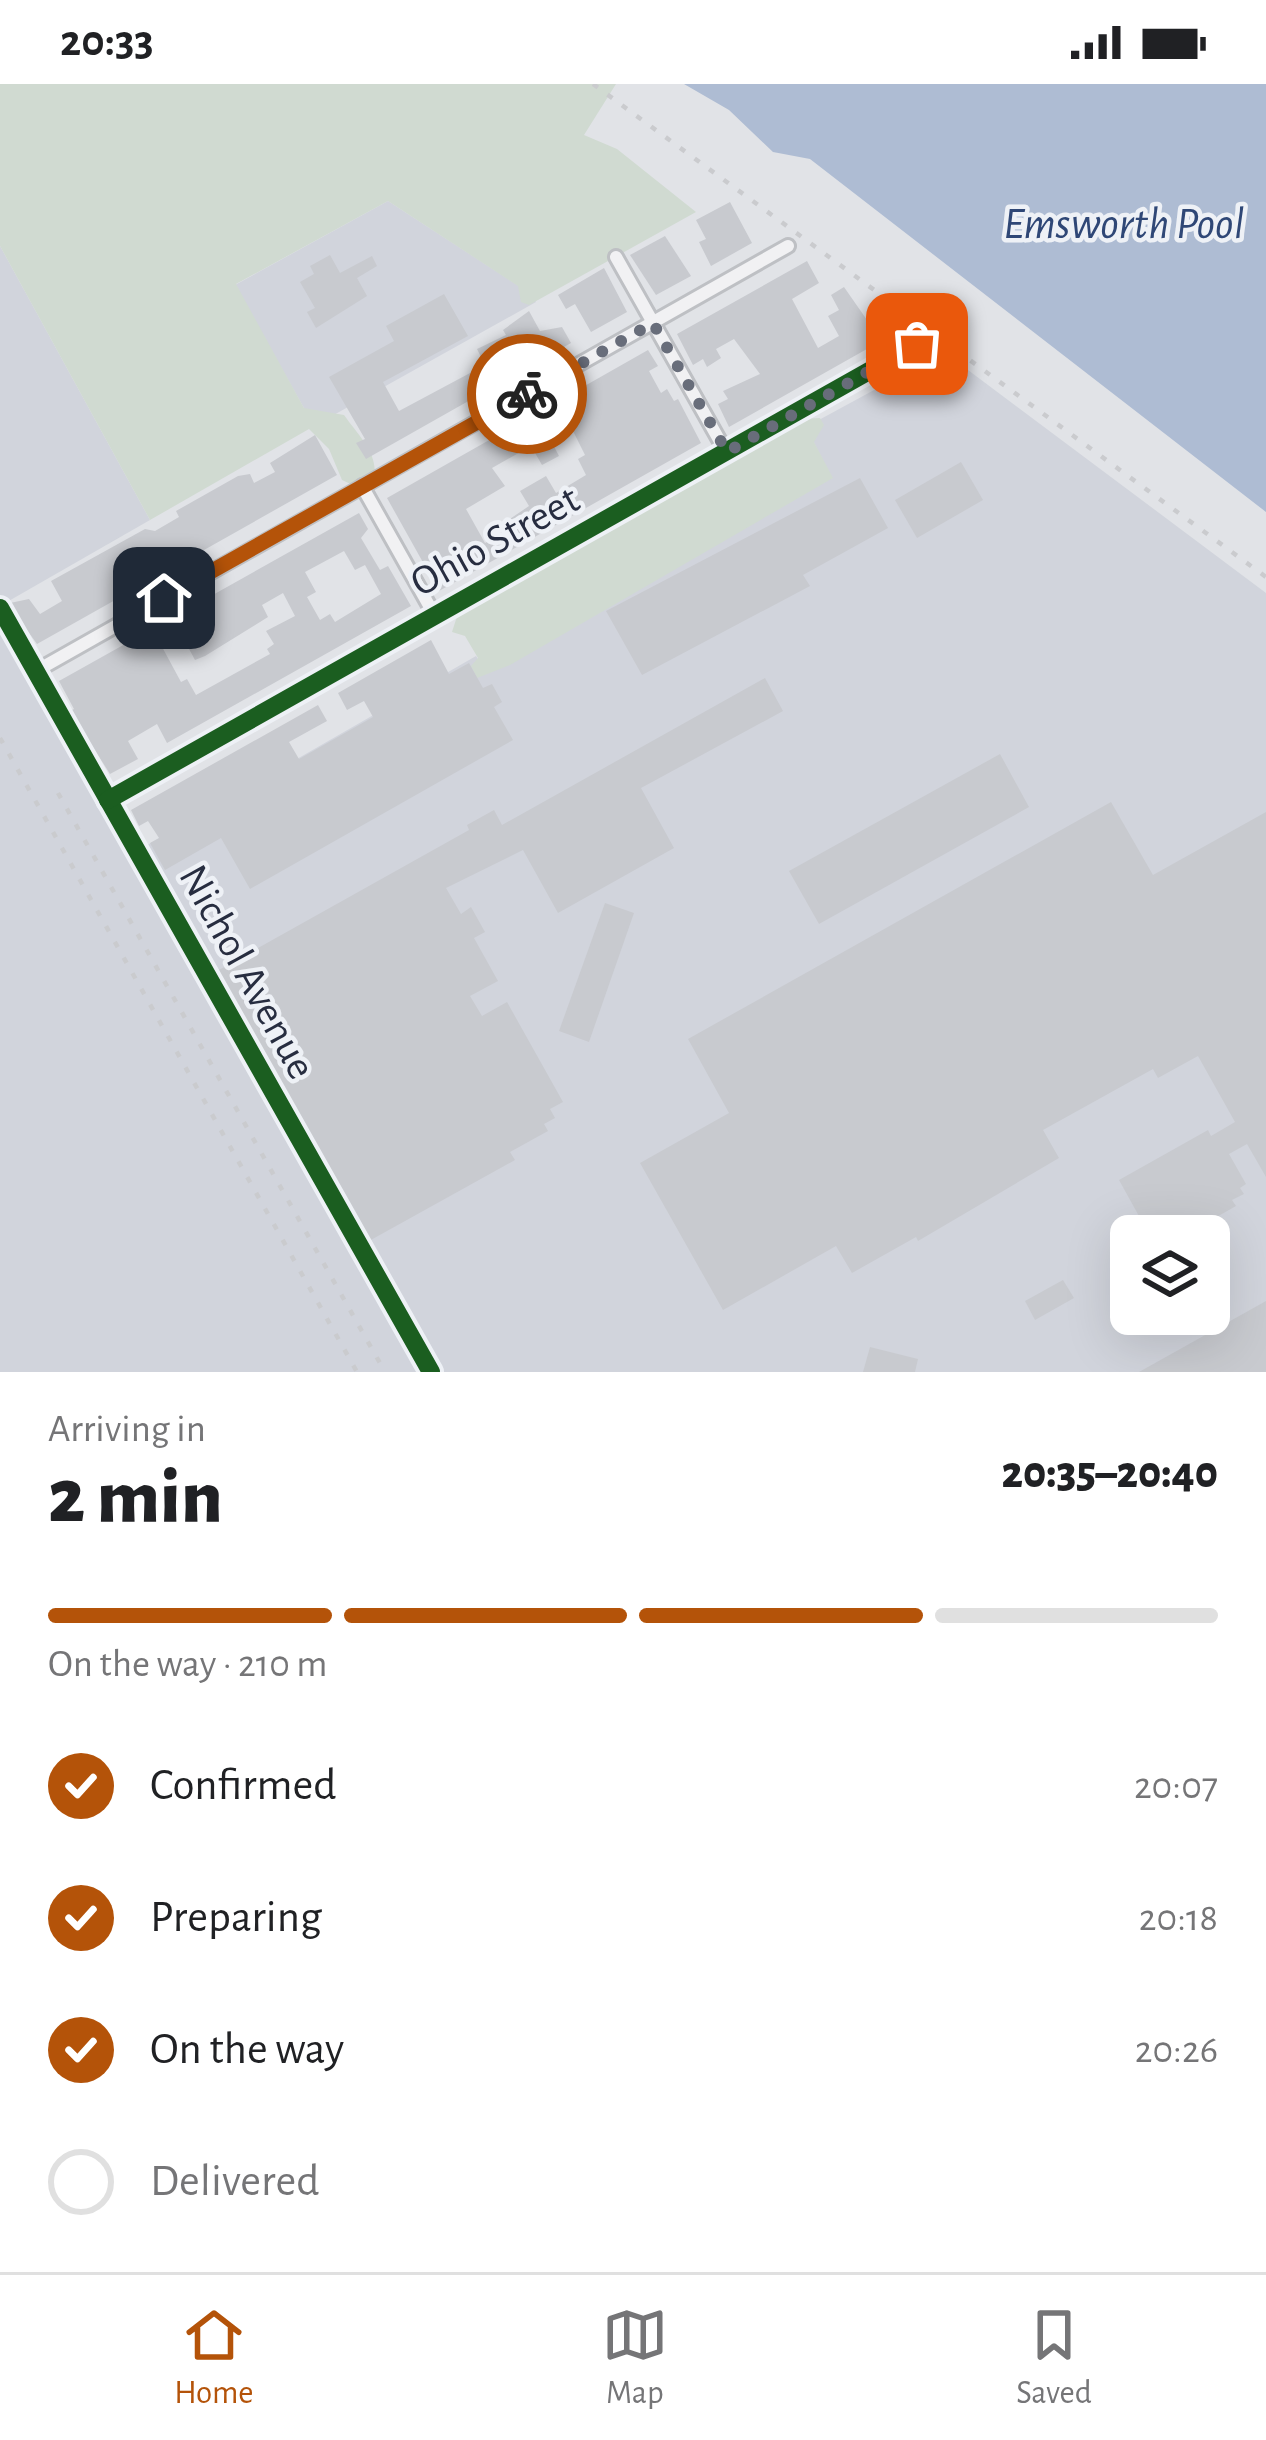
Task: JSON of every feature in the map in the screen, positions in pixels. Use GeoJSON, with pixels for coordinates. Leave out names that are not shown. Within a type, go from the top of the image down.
{"type":"FeatureCollection","features":[{"type":"Feature","properties":{"kind":"street"},"geometry":{"type":"LineString","coordinates":[[36,671],[788,246]]}},
{"type":"Feature","properties":{"kind":"street"},"geometry":{"type":"LineString","coordinates":[[616,257],[727,452]]}},
{"type":"Feature","properties":{"kind":"street","name":"Ohio Street"},"geometry":{"type":"LineString","coordinates":[[108,800],[917,344]]}},
{"type":"Feature","properties":{"kind":"street"},"geometry":{"type":"LineString","coordinates":[[362,486],[435,616]]}},
{"type":"Feature","properties":{"kind":"street","name":"Nichol Avenue"},"geometry":{"type":"LineString","coordinates":[[0,608],[430,1372]]}},
{"type":"Feature","properties":{"kind":"shaded area"},"geometry":{"type":"Polygon","coordinates":[[[0,84],[616,84],[584,135],[617,149],[696,212],[529,305],[521,302],[518,286],[388,201],[236,284],[304,408],[344,415],[370,453],[374,478],[357,487],[342,480],[329,449],[309,429],[150,520],[0,246],[0,84]]]}},
{"type":"Feature","properties":{"kind":"shaded area"},"geometry":{"type":"Polygon","coordinates":[[[388,201],[531,294],[536,302],[314,426],[235,285],[388,201]]]}},
{"type":"Feature","properties":{"kind":"shaded area"},"geometry":{"type":"Polygon","coordinates":[[[0,246],[150,520],[0,606],[0,246]]]}},
{"type":"Feature","properties":{"kind":"shaded area"},"geometry":{"type":"Polygon","coordinates":[[[944,352],[1266,593],[1266,1372],[0,1372],[0,608],[137,851],[476,656],[487,673],[832,478],[806,427],[944,352]]]}},
{"type":"Feature","properties":{"kind":"shaded area"},"geometry":{"type":"Polygon","coordinates":[[[820,418],[824,425],[814,442],[833,478],[510,665],[477,678],[471,666],[478,658],[465,636],[452,632],[462,601],[498,581],[510,584],[762,437],[801,419],[820,418]]]}},
{"type":"Feature","properties":{"kind":"water","name":"Emsworth Pool"},"geometry":{"type":"Polygon","coordinates":[[[684,84],[1266,84],[1266,512],[810,159],[773,152],[729,110],[684,84]]]}},
{"type":"Feature","properties":{"kind":"building"},"geometry":{"type":"Polygon","coordinates":[[[730,202],[752,243],[711,266],[699,242],[706,239],[696,220],[730,202]]]}},
{"type":"Feature","properties":{"kind":"building"},"geometry":{"type":"Polygon","coordinates":[[[665,236],[691,276],[656,295],[630,255],[665,236]]]}},
{"type":"Feature","properties":{"kind":"building"},"geometry":{"type":"Polygon","coordinates":[[[330,255],[340,273],[372,256],[377,266],[357,278],[367,296],[316,328],[307,312],[315,308],[300,282],[314,274],[310,266],[330,255]]]}},
{"type":"Feature","properties":{"kind":"building"},"geometry":{"type":"Polygon","coordinates":[[[807,261],[819,283],[792,299],[818,348],[839,336],[828,316],[839,310],[831,295],[844,287],[867,320],[884,311],[897,332],[729,427],[718,404],[728,399],[723,391],[760,374],[734,339],[716,349],[721,358],[707,367],[703,359],[693,365],[677,334],[807,261]]]}},
{"type":"Feature","properties":{"kind":"building"},"geometry":{"type":"Polygon","coordinates":[[[604,268],[627,312],[591,332],[575,304],[566,309],[558,295],[604,268]]]}},
{"type":"Feature","properties":{"kind":"building"},"geometry":{"type":"Polygon","coordinates":[[[444,294],[468,336],[383,382],[399,411],[485,365],[477,349],[506,335],[503,330],[529,311],[540,331],[562,327],[571,343],[366,459],[356,443],[365,439],[329,377],[394,341],[386,326],[444,294]]]}},
{"type":"Feature","properties":{"kind":"building"},"geometry":{"type":"Polygon","coordinates":[[[648,350],[658,366],[649,371],[661,393],[667,389],[674,401],[678,399],[701,443],[439,591],[387,498],[648,350]],[[570,425],[549,437],[559,456],[542,465],[531,446],[492,468],[505,486],[466,509],[485,543],[508,530],[504,523],[529,506],[520,491],[546,476],[556,493],[586,475],[578,459],[585,455],[570,425]]]}},
{"type":"Feature","properties":{"kind":"building"},"geometry":{"type":"Polygon","coordinates":[[[315,435],[337,475],[37,644],[17,616],[10,603],[29,599],[40,614],[62,601],[51,581],[145,529],[155,531],[179,517],[176,511],[238,476],[250,474],[254,483],[275,472],[270,463],[315,435]]]}},
{"type":"Feature","properties":{"kind":"building"},"geometry":{"type":"Polygon","coordinates":[[[961,462],[983,500],[917,538],[895,500],[961,462]]]}},
{"type":"Feature","properties":{"kind":"building"},"geometry":{"type":"Polygon","coordinates":[[[860,478],[888,528],[803,575],[810,586],[642,675],[606,611],[860,478]]]}},
{"type":"Feature","properties":{"kind":"building"},"geometry":{"type":"Polygon","coordinates":[[[359,513],[368,529],[361,538],[380,570],[388,566],[411,606],[167,743],[157,724],[128,741],[138,759],[110,774],[70,711],[74,709],[59,681],[359,513]],[[344,551],[305,572],[316,592],[307,597],[320,620],[330,614],[335,622],[381,594],[365,565],[355,570],[344,551]],[[283,593],[262,605],[268,617],[205,656],[195,660],[181,634],[161,645],[181,682],[187,679],[196,695],[270,654],[267,649],[274,644],[266,631],[295,616],[283,593]]]}},
{"type":"Feature","properties":{"kind":"building"},"geometry":{"type":"Polygon","coordinates":[[[431,640],[449,674],[469,663],[483,688],[492,684],[502,702],[494,707],[513,740],[250,889],[221,838],[165,870],[150,843],[159,838],[148,821],[139,826],[131,810],[318,705],[327,721],[289,742],[299,759],[373,717],[364,701],[347,710],[338,693],[431,640]]]}},
{"type":"Feature","properties":{"kind":"building"},"geometry":{"type":"Polygon","coordinates":[[[765,678],[783,711],[641,788],[674,848],[558,913],[523,850],[446,888],[461,914],[471,907],[485,932],[474,938],[498,981],[470,996],[482,1016],[507,1002],[563,1102],[550,1109],[555,1118],[544,1124],[548,1131],[510,1152],[515,1160],[369,1241],[217,971],[469,830],[467,825],[494,810],[502,825],[765,678]]]}},
{"type":"Feature","properties":{"kind":"building"},"geometry":{"type":"Polygon","coordinates":[[[1000,754],[1029,807],[819,924],[789,871],[1000,754]]]}},
{"type":"Feature","properties":{"kind":"building"},"geometry":{"type":"Polygon","coordinates":[[[1111,802],[1153,875],[1266,812],[1266,1177],[1247,1144],[1229,1154],[1246,1184],[1240,1188],[1244,1194],[1232,1200],[1236,1206],[1220,1215],[1138,1215],[1119,1180],[1208,1130],[1211,1136],[1235,1122],[1198,1056],[1158,1078],[1153,1069],[1043,1130],[1059,1158],[918,1241],[916,1237],[852,1273],[836,1246],[723,1310],[640,1163],[729,1113],[688,1039],[1111,802]]]}},
{"type":"Feature","properties":{"kind":"building"},"geometry":{"type":"Polygon","coordinates":[[[605,903],[634,913],[589,1042],[559,1031],[605,903]]]}},
{"type":"Feature","properties":{"kind":"building"},"geometry":{"type":"Polygon","coordinates":[[[1063,1280],[1074,1298],[1035,1320],[1025,1301],[1063,1280]]]}},
{"type":"Feature","properties":{"kind":"building"},"geometry":{"type":"Polygon","coordinates":[[[1266,1301],[1266,1372],[1139,1372],[1205,1335],[1230,1335],[1230,1321],[1266,1301]]]}},
{"type":"Feature","properties":{"kind":"building"},"geometry":{"type":"Polygon","coordinates":[[[870,1347],[918,1359],[915,1372],[863,1372],[870,1347]]]}},
{"type":"Feature","properties":{"kind":"railway"},"geometry":{"type":"LineString","coordinates":[[593,84],[1266,577]]}},
{"type":"Feature","properties":{"kind":"railway"},"geometry":{"type":"LineString","coordinates":[[0,738],[357,1372]]}},
{"type":"Feature","properties":{"kind":"railway"},"geometry":{"type":"LineString","coordinates":[[58,793],[385,1372]]}},
{"type":"Feature","properties":{"kind":"cycle path"},"geometry":{"type":"LineString","coordinates":[[108,800],[917,344]]}},
{"type":"Feature","properties":{"kind":"cycle path"},"geometry":{"type":"LineString","coordinates":[[0,608],[431,1372]]}},
{"type":"Feature","properties":{"kind":"way so far"},"geometry":{"type":"LineString","coordinates":[[527,394],[653,323],[727,452],[917,344]]}},
{"type":"Feature","properties":{"kind":"route"},"geometry":{"type":"LineString","coordinates":[[164,598],[527,394]]}}]}
